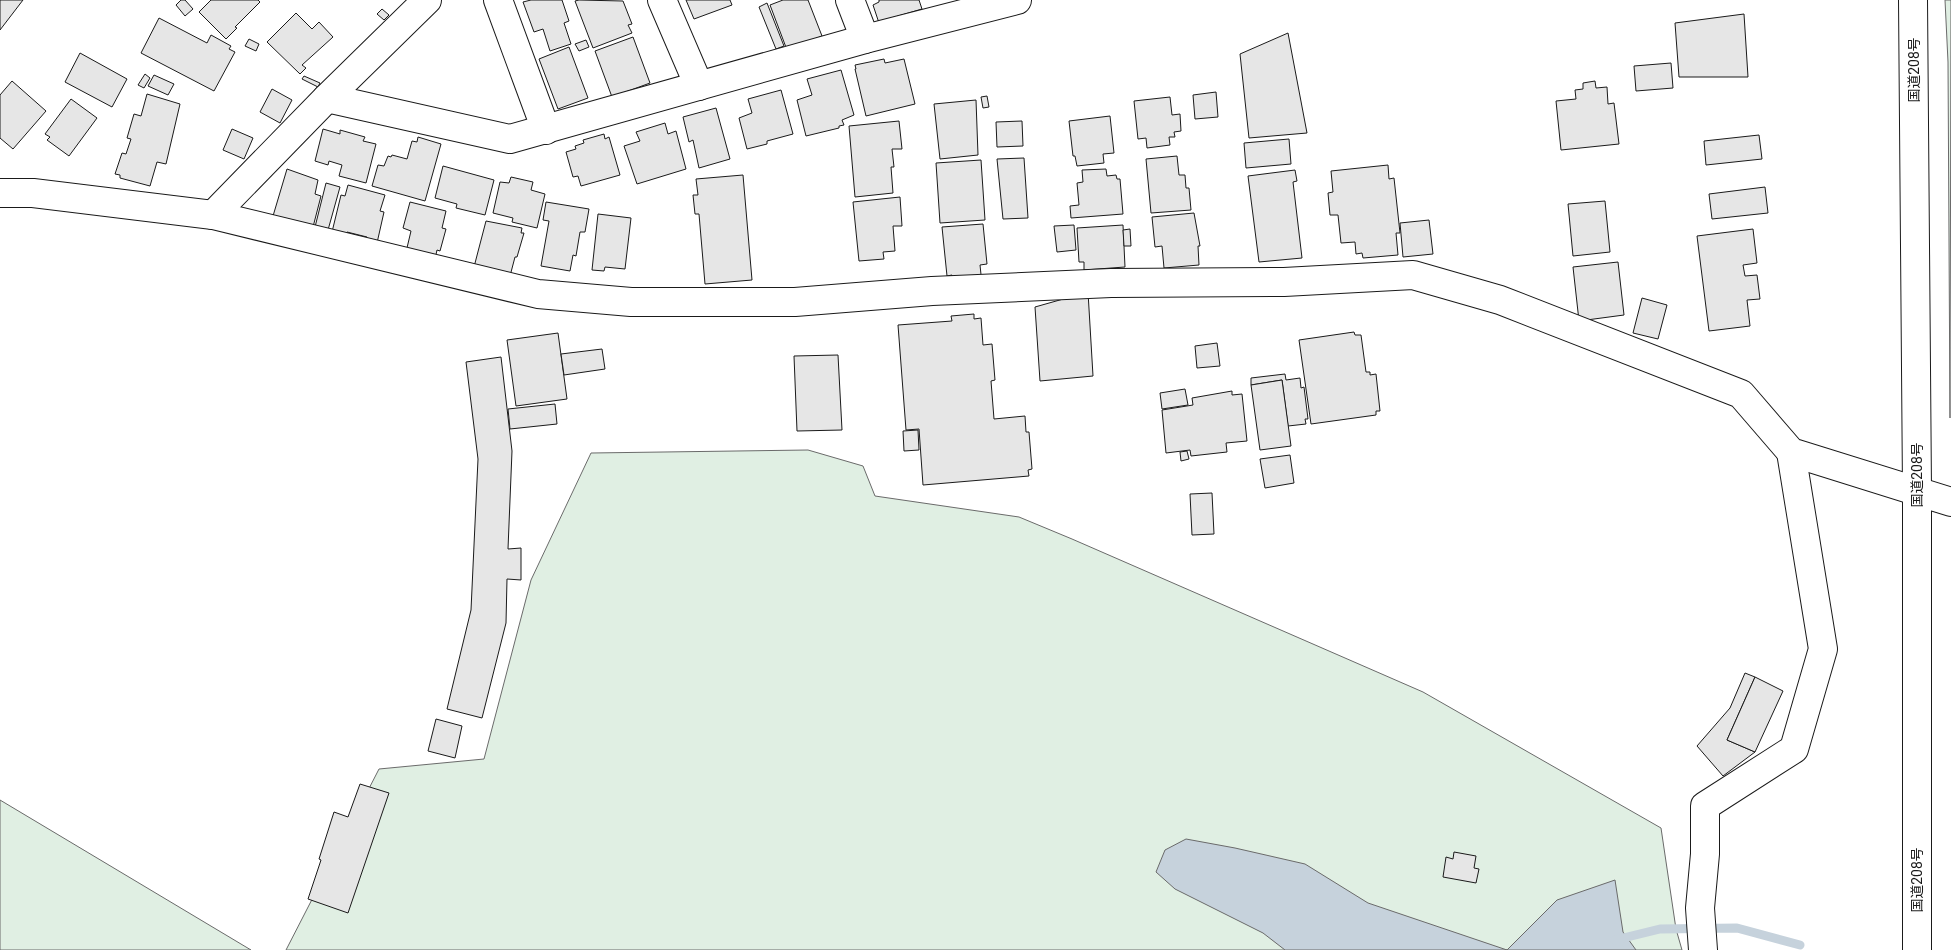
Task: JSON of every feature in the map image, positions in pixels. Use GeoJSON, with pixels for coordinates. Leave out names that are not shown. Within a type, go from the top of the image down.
{"type":"FeatureCollection","features":[{"type":"Feature","properties":{"kind":"main road"},"geometry":{"type":"LineString","coordinates":[[213,216],[327,98],[426,0]]}},
{"type":"Feature","properties":{"kind":"main road"},"geometry":{"type":"LineString","coordinates":[[498,0],[546,130]]}},
{"type":"Feature","properties":{"kind":"main road"},"geometry":{"type":"LineString","coordinates":[[662,0],[699,86]]}},
{"type":"Feature","properties":{"kind":"main road"},"geometry":{"type":"LineString","coordinates":[[850,0],[866,39]]}},
{"type":"Feature","properties":{"kind":"main road"},"geometry":{"type":"LineString","coordinates":[[327,98],[510,139],[866,39],[1016,0]]}},
{"type":"Feature","properties":{"kind":"main road","name":"国道208号"},"geometry":{"type":"LineString","coordinates":[[1913,0],[1917,490],[1917,950]]}},
{"type":"Feature","properties":{"kind":"main road"},"geometry":{"type":"LineString","coordinates":[[0,193],[33,193],[213,216],[538,294],[631,302],[795,302],[932,291],[1101,283],[1284,282],[1413,275],[1500,300],[1741,394],[1791,452],[1823,649],[1794,749],[1705,806],[1705,854],[1700,908],[1702,948]]}},
{"type":"Feature","properties":{"kind":"main road"},"geometry":{"type":"LineString","coordinates":[[1791,452],[1951,502]]}},
{"type":"Feature","properties":{"kind":"green space"},"geometry":{"type":"Polygon","coordinates":[[[1945,0],[1951,0],[1950,418],[1948,62],[1945,0]]]}},
{"type":"Feature","properties":{"kind":"green space"},"geometry":{"type":"Polygon","coordinates":[[[808,450],[863,466],[875,496],[1019,517],[1423,692],[1661,828],[1676,929],[1682,950],[286,950],[379,769],[484,759],[531,580],[591,453],[808,450]]]}},
{"type":"Feature","properties":{"kind":"green space"},"geometry":{"type":"Polygon","coordinates":[[[0,800],[251,950],[0,950],[0,800]]]}},
{"type":"Feature","properties":{"kind":"shaded area"},"geometry":{"type":"Polygon","coordinates":[[[1186,839],[1305,864],[1368,903],[1507,950],[1285,950],[1263,933],[1175,889],[1156,872],[1165,850],[1186,839]]]}},
{"type":"Feature","properties":{"kind":"shaded area"},"geometry":{"type":"Polygon","coordinates":[[[1615,880],[1623,932],[1636,950],[1507,950],[1557,900],[1615,880]]]}},
{"type":"Feature","properties":{"kind":"building"},"geometry":{"type":"Polygon","coordinates":[[[0,0],[23,0],[0,30],[0,0]]]}},
{"type":"Feature","properties":{"kind":"building"},"geometry":{"type":"Polygon","coordinates":[[[181,0],[185,0],[193,9],[185,16],[176,5],[181,0]]]}},
{"type":"Feature","properties":{"kind":"building"},"geometry":{"type":"Polygon","coordinates":[[[211,0],[258,0],[260,2],[226,39],[199,12],[211,0]]]}},
{"type":"Feature","properties":{"kind":"building"},"geometry":{"type":"Polygon","coordinates":[[[531,0],[562,0],[569,21],[564,23],[571,44],[550,51],[543,29],[534,32],[523,2],[531,0]]]}},
{"type":"Feature","properties":{"kind":"building"},"geometry":{"type":"Polygon","coordinates":[[[686,0],[730,0],[732,5],[694,19],[686,0]]]}},
{"type":"Feature","properties":{"kind":"building"},"geometry":{"type":"Polygon","coordinates":[[[783,0],[808,0],[822,36],[787,50],[770,5],[783,0]]]}},
{"type":"Feature","properties":{"kind":"building"},"geometry":{"type":"Polygon","coordinates":[[[879,0],[919,0],[922,9],[888,19],[890,22],[880,26],[873,5],[879,2],[879,0]]]}},
{"type":"Feature","properties":{"kind":"building"},"geometry":{"type":"Polygon","coordinates":[[[575,1],[623,1],[632,24],[628,25],[632,33],[593,48],[575,1]]]}},
{"type":"Feature","properties":{"kind":"building"},"geometry":{"type":"Polygon","coordinates":[[[767,3],[784,46],[776,49],[759,7],[767,3]]]}},
{"type":"Feature","properties":{"kind":"building"},"geometry":{"type":"Polygon","coordinates":[[[382,9],[389,15],[384,20],[377,14],[382,9]]]}},
{"type":"Feature","properties":{"kind":"building"},"geometry":{"type":"Polygon","coordinates":[[[296,13],[312,29],[319,22],[333,37],[302,65],[306,68],[300,74],[267,42],[296,13]]]}},
{"type":"Feature","properties":{"kind":"building"},"geometry":{"type":"Polygon","coordinates":[[[1744,14],[1748,77],[1679,77],[1675,23],[1744,14]]]}},
{"type":"Feature","properties":{"kind":"building"},"geometry":{"type":"Polygon","coordinates":[[[159,18],[207,43],[211,35],[231,46],[229,49],[235,52],[214,91],[141,53],[159,18]]]}},
{"type":"Feature","properties":{"kind":"building"},"geometry":{"type":"Polygon","coordinates":[[[1288,33],[1307,133],[1249,138],[1240,54],[1288,33]]]}},
{"type":"Feature","properties":{"kind":"building"},"geometry":{"type":"Polygon","coordinates":[[[633,37],[650,83],[612,97],[595,51],[633,37]]]}},
{"type":"Feature","properties":{"kind":"building"},"geometry":{"type":"Polygon","coordinates":[[[249,39],[259,44],[256,51],[245,46],[249,39]]]}},
{"type":"Feature","properties":{"kind":"building"},"geometry":{"type":"Polygon","coordinates":[[[586,40],[589,47],[579,51],[575,44],[586,40]]]}},
{"type":"Feature","properties":{"kind":"building"},"geometry":{"type":"Polygon","coordinates":[[[569,47],[588,98],[558,109],[539,59],[569,47]]]}},
{"type":"Feature","properties":{"kind":"building"},"geometry":{"type":"Polygon","coordinates":[[[80,53],[127,79],[112,107],[65,82],[80,53]]]}},
{"type":"Feature","properties":{"kind":"building"},"geometry":{"type":"Polygon","coordinates":[[[884,59],[885,63],[904,59],[915,104],[866,116],[855,65],[884,59]]]}},
{"type":"Feature","properties":{"kind":"building"},"geometry":{"type":"Polygon","coordinates":[[[1671,63],[1673,88],[1636,91],[1634,66],[1671,63]]]}},
{"type":"Feature","properties":{"kind":"building"},"geometry":{"type":"Polygon","coordinates":[[[841,70],[854,115],[842,120],[844,125],[839,126],[839,128],[806,136],[797,100],[812,95],[807,79],[841,70]]]}},
{"type":"Feature","properties":{"kind":"building"},"geometry":{"type":"Polygon","coordinates":[[[145,74],[150,78],[144,88],[138,85],[145,74]]]}},
{"type":"Feature","properties":{"kind":"building"},"geometry":{"type":"Polygon","coordinates":[[[154,75],[174,84],[168,95],[148,86],[154,75]]]}},
{"type":"Feature","properties":{"kind":"building"},"geometry":{"type":"Polygon","coordinates":[[[304,76],[320,83],[318,87],[302,79],[304,76]]]}},
{"type":"Feature","properties":{"kind":"building"},"geometry":{"type":"Polygon","coordinates":[[[12,81],[46,111],[13,149],[0,138],[0,95],[12,81]]]}},
{"type":"Feature","properties":{"kind":"building"},"geometry":{"type":"Polygon","coordinates":[[[1595,81],[1596,88],[1607,87],[1608,104],[1614,103],[1619,144],[1561,150],[1556,101],[1576,99],[1575,90],[1583,89],[1583,83],[1595,81]]]}},
{"type":"Feature","properties":{"kind":"building"},"geometry":{"type":"Polygon","coordinates":[[[272,89],[292,100],[280,123],[260,112],[272,89]]]}},
{"type":"Feature","properties":{"kind":"building"},"geometry":{"type":"Polygon","coordinates":[[[781,90],[793,134],[747,149],[739,118],[752,113],[748,99],[781,90]]]}},
{"type":"Feature","properties":{"kind":"building"},"geometry":{"type":"Polygon","coordinates":[[[1216,92],[1218,117],[1195,119],[1193,95],[1216,92]]]}},
{"type":"Feature","properties":{"kind":"building"},"geometry":{"type":"Polygon","coordinates":[[[147,94],[180,104],[166,164],[157,162],[150,186],[120,178],[120,175],[115,174],[122,153],[126,154],[131,139],[127,138],[134,114],[141,116],[147,94]]]}},
{"type":"Feature","properties":{"kind":"building"},"geometry":{"type":"Polygon","coordinates":[[[987,96],[989,107],[983,108],[981,97],[987,96]]]}},
{"type":"Feature","properties":{"kind":"building"},"geometry":{"type":"Polygon","coordinates":[[[1170,97],[1172,115],[1180,114],[1181,131],[1174,132],[1175,137],[1169,137],[1170,145],[1147,148],[1146,138],[1138,139],[1134,101],[1170,97]]]}},
{"type":"Feature","properties":{"kind":"building"},"geometry":{"type":"Polygon","coordinates":[[[71,99],[97,118],[69,156],[47,140],[50,137],[45,134],[71,99]]]}},
{"type":"Feature","properties":{"kind":"building"},"geometry":{"type":"Polygon","coordinates":[[[976,100],[978,155],[940,159],[934,104],[976,100]]]}},
{"type":"Feature","properties":{"kind":"building"},"geometry":{"type":"Polygon","coordinates":[[[716,108],[730,159],[699,168],[693,140],[689,142],[683,117],[716,108]]]}},
{"type":"Feature","properties":{"kind":"building"},"geometry":{"type":"Polygon","coordinates":[[[1110,116],[1114,153],[1103,154],[1104,163],[1077,166],[1075,156],[1073,156],[1069,121],[1110,116]]]}},
{"type":"Feature","properties":{"kind":"building"},"geometry":{"type":"Polygon","coordinates":[[[899,121],[902,149],[892,149],[894,167],[891,167],[893,193],[855,197],[849,126],[899,121]]]}},
{"type":"Feature","properties":{"kind":"building"},"geometry":{"type":"Polygon","coordinates":[[[1022,121],[1023,146],[997,147],[996,122],[1022,121]]]}},
{"type":"Feature","properties":{"kind":"building"},"geometry":{"type":"Polygon","coordinates":[[[665,123],[668,134],[676,131],[686,169],[637,184],[624,146],[640,141],[636,132],[665,123]]]}},
{"type":"Feature","properties":{"kind":"building"},"geometry":{"type":"Polygon","coordinates":[[[232,129],[253,138],[244,159],[223,150],[232,129]]]}},
{"type":"Feature","properties":{"kind":"building"},"geometry":{"type":"Polygon","coordinates":[[[323,129],[340,134],[340,130],[365,137],[363,141],[376,144],[366,183],[339,176],[342,165],[329,161],[328,165],[315,161],[323,129]]]}},
{"type":"Feature","properties":{"kind":"building"},"geometry":{"type":"Polygon","coordinates":[[[604,134],[605,139],[609,137],[620,175],[581,186],[578,176],[573,177],[566,152],[576,149],[575,146],[584,143],[583,140],[604,134]]]}},
{"type":"Feature","properties":{"kind":"building"},"geometry":{"type":"Polygon","coordinates":[[[1759,135],[1762,159],[1706,165],[1704,141],[1759,135]]]}},
{"type":"Feature","properties":{"kind":"building"},"geometry":{"type":"Polygon","coordinates":[[[418,137],[441,144],[425,201],[372,186],[378,165],[384,166],[388,156],[391,157],[392,155],[407,159],[412,141],[417,142],[418,137]]]}},
{"type":"Feature","properties":{"kind":"building"},"geometry":{"type":"Polygon","coordinates":[[[1289,139],[1291,164],[1246,168],[1244,143],[1289,139]]]}},
{"type":"Feature","properties":{"kind":"building"},"geometry":{"type":"Polygon","coordinates":[[[1177,156],[1179,175],[1185,175],[1186,188],[1189,188],[1191,210],[1151,213],[1146,159],[1177,156]]]}},
{"type":"Feature","properties":{"kind":"building"},"geometry":{"type":"Polygon","coordinates":[[[1024,158],[1028,218],[1003,219],[997,159],[1024,158]]]}},
{"type":"Feature","properties":{"kind":"building"},"geometry":{"type":"Polygon","coordinates":[[[981,160],[985,220],[940,223],[936,163],[981,160]]]}},
{"type":"Feature","properties":{"kind":"building"},"geometry":{"type":"Polygon","coordinates":[[[1388,165],[1389,179],[1394,178],[1400,233],[1396,233],[1398,255],[1363,258],[1362,253],[1356,254],[1355,242],[1341,243],[1338,215],[1330,215],[1328,193],[1333,192],[1331,171],[1388,165]]]}},
{"type":"Feature","properties":{"kind":"building"},"geometry":{"type":"Polygon","coordinates":[[[443,166],[494,180],[485,215],[456,208],[457,204],[435,198],[443,166]]]}},
{"type":"Feature","properties":{"kind":"building"},"geometry":{"type":"Polygon","coordinates":[[[287,169],[318,180],[315,194],[321,196],[313,227],[273,216],[287,169]]]}},
{"type":"Feature","properties":{"kind":"building"},"geometry":{"type":"Polygon","coordinates":[[[1106,169],[1107,176],[1116,175],[1117,179],[1120,179],[1123,214],[1071,218],[1070,206],[1079,205],[1077,183],[1083,182],[1082,170],[1106,169]]]}},
{"type":"Feature","properties":{"kind":"building"},"geometry":{"type":"Polygon","coordinates":[[[1295,170],[1297,181],[1293,182],[1302,258],[1259,262],[1248,176],[1295,170]]]}},
{"type":"Feature","properties":{"kind":"building"},"geometry":{"type":"Polygon","coordinates":[[[743,175],[752,280],[705,284],[699,214],[695,214],[693,195],[698,195],[696,179],[743,175]]]}},
{"type":"Feature","properties":{"kind":"building"},"geometry":{"type":"Polygon","coordinates":[[[511,177],[533,182],[531,190],[545,194],[537,228],[512,222],[513,218],[493,213],[500,182],[509,183],[511,177]]]}},
{"type":"Feature","properties":{"kind":"building"},"geometry":{"type":"Polygon","coordinates":[[[326,183],[340,187],[328,230],[315,227],[326,183]]]}},
{"type":"Feature","properties":{"kind":"building"},"geometry":{"type":"Polygon","coordinates":[[[348,185],[385,195],[380,211],[384,212],[377,243],[366,240],[367,237],[347,232],[346,236],[332,232],[341,195],[345,196],[348,185]]]}},
{"type":"Feature","properties":{"kind":"building"},"geometry":{"type":"Polygon","coordinates":[[[1765,187],[1768,213],[1712,219],[1709,194],[1765,187]]]}},
{"type":"Feature","properties":{"kind":"building"},"geometry":{"type":"Polygon","coordinates":[[[900,197],[902,226],[893,226],[895,251],[883,252],[884,259],[859,261],[853,202],[900,197]]]}},
{"type":"Feature","properties":{"kind":"building"},"geometry":{"type":"Polygon","coordinates":[[[1605,201],[1610,252],[1573,256],[1568,204],[1605,201]]]}},
{"type":"Feature","properties":{"kind":"building"},"geometry":{"type":"Polygon","coordinates":[[[410,202],[446,211],[442,228],[446,229],[440,251],[437,250],[435,259],[406,252],[411,231],[403,228],[410,202]]]}},
{"type":"Feature","properties":{"kind":"building"},"geometry":{"type":"Polygon","coordinates":[[[546,202],[589,209],[585,232],[580,232],[576,256],[573,255],[570,271],[541,266],[549,221],[543,220],[546,202]]]}},
{"type":"Feature","properties":{"kind":"building"},"geometry":{"type":"Polygon","coordinates":[[[1194,213],[1200,246],[1198,246],[1199,265],[1164,268],[1162,246],[1155,247],[1152,217],[1194,213]]]}},
{"type":"Feature","properties":{"kind":"building"},"geometry":{"type":"Polygon","coordinates":[[[598,214],[631,218],[625,269],[605,267],[604,271],[592,270],[598,214]]]}},
{"type":"Feature","properties":{"kind":"building"},"geometry":{"type":"Polygon","coordinates":[[[1429,220],[1433,254],[1403,257],[1400,223],[1429,220]]]}},
{"type":"Feature","properties":{"kind":"building"},"geometry":{"type":"Polygon","coordinates":[[[486,221],[522,228],[521,233],[524,233],[510,276],[474,267],[486,221]]]}},
{"type":"Feature","properties":{"kind":"building"},"geometry":{"type":"Polygon","coordinates":[[[983,224],[987,264],[980,265],[982,284],[953,286],[952,275],[947,276],[942,227],[983,224]]]}},
{"type":"Feature","properties":{"kind":"building"},"geometry":{"type":"Polygon","coordinates":[[[1074,225],[1076,250],[1057,252],[1054,226],[1074,225]]]}},
{"type":"Feature","properties":{"kind":"building"},"geometry":{"type":"Polygon","coordinates":[[[1123,225],[1125,267],[1084,270],[1084,262],[1079,262],[1077,228],[1123,225]]]}},
{"type":"Feature","properties":{"kind":"building"},"geometry":{"type":"Polygon","coordinates":[[[1130,229],[1131,246],[1124,246],[1123,230],[1130,229]]]}},
{"type":"Feature","properties":{"kind":"building"},"geometry":{"type":"Polygon","coordinates":[[[1753,229],[1757,263],[1743,265],[1745,276],[1757,275],[1760,299],[1747,300],[1750,326],[1709,331],[1697,236],[1753,229]]]}},
{"type":"Feature","properties":{"kind":"building"},"geometry":{"type":"Polygon","coordinates":[[[1618,262],[1624,315],[1579,321],[1573,267],[1618,262]]]}},
{"type":"Feature","properties":{"kind":"building"},"geometry":{"type":"Polygon","coordinates":[[[1088,292],[1093,376],[1040,381],[1035,307],[1088,292]]]}},
{"type":"Feature","properties":{"kind":"building"},"geometry":{"type":"Polygon","coordinates":[[[1642,298],[1667,305],[1658,339],[1633,333],[1642,298]]]}},
{"type":"Feature","properties":{"kind":"building"},"geometry":{"type":"Polygon","coordinates":[[[974,314],[974,319],[981,318],[983,345],[992,344],[995,380],[991,381],[994,419],[1025,416],[1026,432],[1029,432],[1032,469],[1028,470],[1029,476],[923,485],[919,429],[906,430],[898,325],[952,321],[951,316],[974,314]]]}},
{"type":"Feature","properties":{"kind":"building"},"geometry":{"type":"Polygon","coordinates":[[[1354,332],[1355,335],[1361,335],[1366,372],[1370,372],[1370,375],[1376,374],[1380,411],[1376,411],[1376,415],[1311,424],[1299,340],[1354,332]]]}},
{"type":"Feature","properties":{"kind":"building"},"geometry":{"type":"Polygon","coordinates":[[[558,333],[567,399],[516,406],[507,340],[558,333]]]}},
{"type":"Feature","properties":{"kind":"building"},"geometry":{"type":"Polygon","coordinates":[[[1217,343],[1220,366],[1197,368],[1195,346],[1217,343]]]}},
{"type":"Feature","properties":{"kind":"building"},"geometry":{"type":"Polygon","coordinates":[[[602,349],[605,369],[564,375],[561,354],[602,349]]]}},
{"type":"Feature","properties":{"kind":"building"},"geometry":{"type":"Polygon","coordinates":[[[838,355],[842,430],[797,431],[794,356],[838,355]]]}},
{"type":"Feature","properties":{"kind":"building"},"geometry":{"type":"Polygon","coordinates":[[[501,357],[512,451],[508,549],[521,548],[521,580],[507,579],[506,623],[482,718],[447,709],[471,610],[478,459],[466,362],[501,357]]]}},
{"type":"Feature","properties":{"kind":"building"},"geometry":{"type":"Polygon","coordinates":[[[1285,374],[1286,380],[1300,378],[1301,388],[1304,387],[1308,419],[1305,419],[1306,424],[1288,426],[1282,380],[1251,385],[1251,378],[1285,374]]]}},
{"type":"Feature","properties":{"kind":"building"},"geometry":{"type":"Polygon","coordinates":[[[1282,380],[1291,446],[1260,450],[1251,385],[1282,380]]]}},
{"type":"Feature","properties":{"kind":"building"},"geometry":{"type":"Polygon","coordinates":[[[1185,389],[1188,405],[1162,409],[1160,393],[1185,389]]]}},
{"type":"Feature","properties":{"kind":"building"},"geometry":{"type":"Polygon","coordinates":[[[1232,391],[1232,395],[1242,394],[1247,441],[1226,443],[1227,452],[1191,456],[1190,450],[1166,453],[1162,410],[1193,405],[1192,398],[1232,391]]]}},
{"type":"Feature","properties":{"kind":"building"},"geometry":{"type":"Polygon","coordinates":[[[555,404],[557,424],[510,429],[508,409],[555,404]]]}},
{"type":"Feature","properties":{"kind":"building"},"geometry":{"type":"Polygon","coordinates":[[[918,430],[919,450],[904,451],[903,431],[918,430]]]}},
{"type":"Feature","properties":{"kind":"building"},"geometry":{"type":"Polygon","coordinates":[[[1187,451],[1189,459],[1181,461],[1180,452],[1187,451]]]}},
{"type":"Feature","properties":{"kind":"building"},"geometry":{"type":"Polygon","coordinates":[[[1290,455],[1294,483],[1265,488],[1260,459],[1290,455]]]}},
{"type":"Feature","properties":{"kind":"building"},"geometry":{"type":"Polygon","coordinates":[[[1212,493],[1214,534],[1192,535],[1190,494],[1212,493]]]}},
{"type":"Feature","properties":{"kind":"building"},"geometry":{"type":"Polygon","coordinates":[[[1745,673],[1755,677],[1727,740],[1755,752],[1723,776],[1697,746],[1730,708],[1745,673]]]}},
{"type":"Feature","properties":{"kind":"building"},"geometry":{"type":"Polygon","coordinates":[[[1755,677],[1783,691],[1755,752],[1727,740],[1755,677]]]}},
{"type":"Feature","properties":{"kind":"building"},"geometry":{"type":"Polygon","coordinates":[[[436,719],[462,726],[455,758],[428,751],[436,719]]]}},
{"type":"Feature","properties":{"kind":"building"},"geometry":{"type":"Polygon","coordinates":[[[360,784],[389,793],[348,913],[308,899],[334,812],[348,817],[360,784]]]}},
{"type":"Feature","properties":{"kind":"building"},"geometry":{"type":"Polygon","coordinates":[[[1454,852],[1476,856],[1474,868],[1479,869],[1476,883],[1443,877],[1446,857],[1453,859],[1454,852]]]}},
{"type":"Feature","properties":{"kind":"waterway"},"geometry":{"type":"LineString","coordinates":[[1615,940],[1660,929],[1737,928],[1800,945]]}}]}
